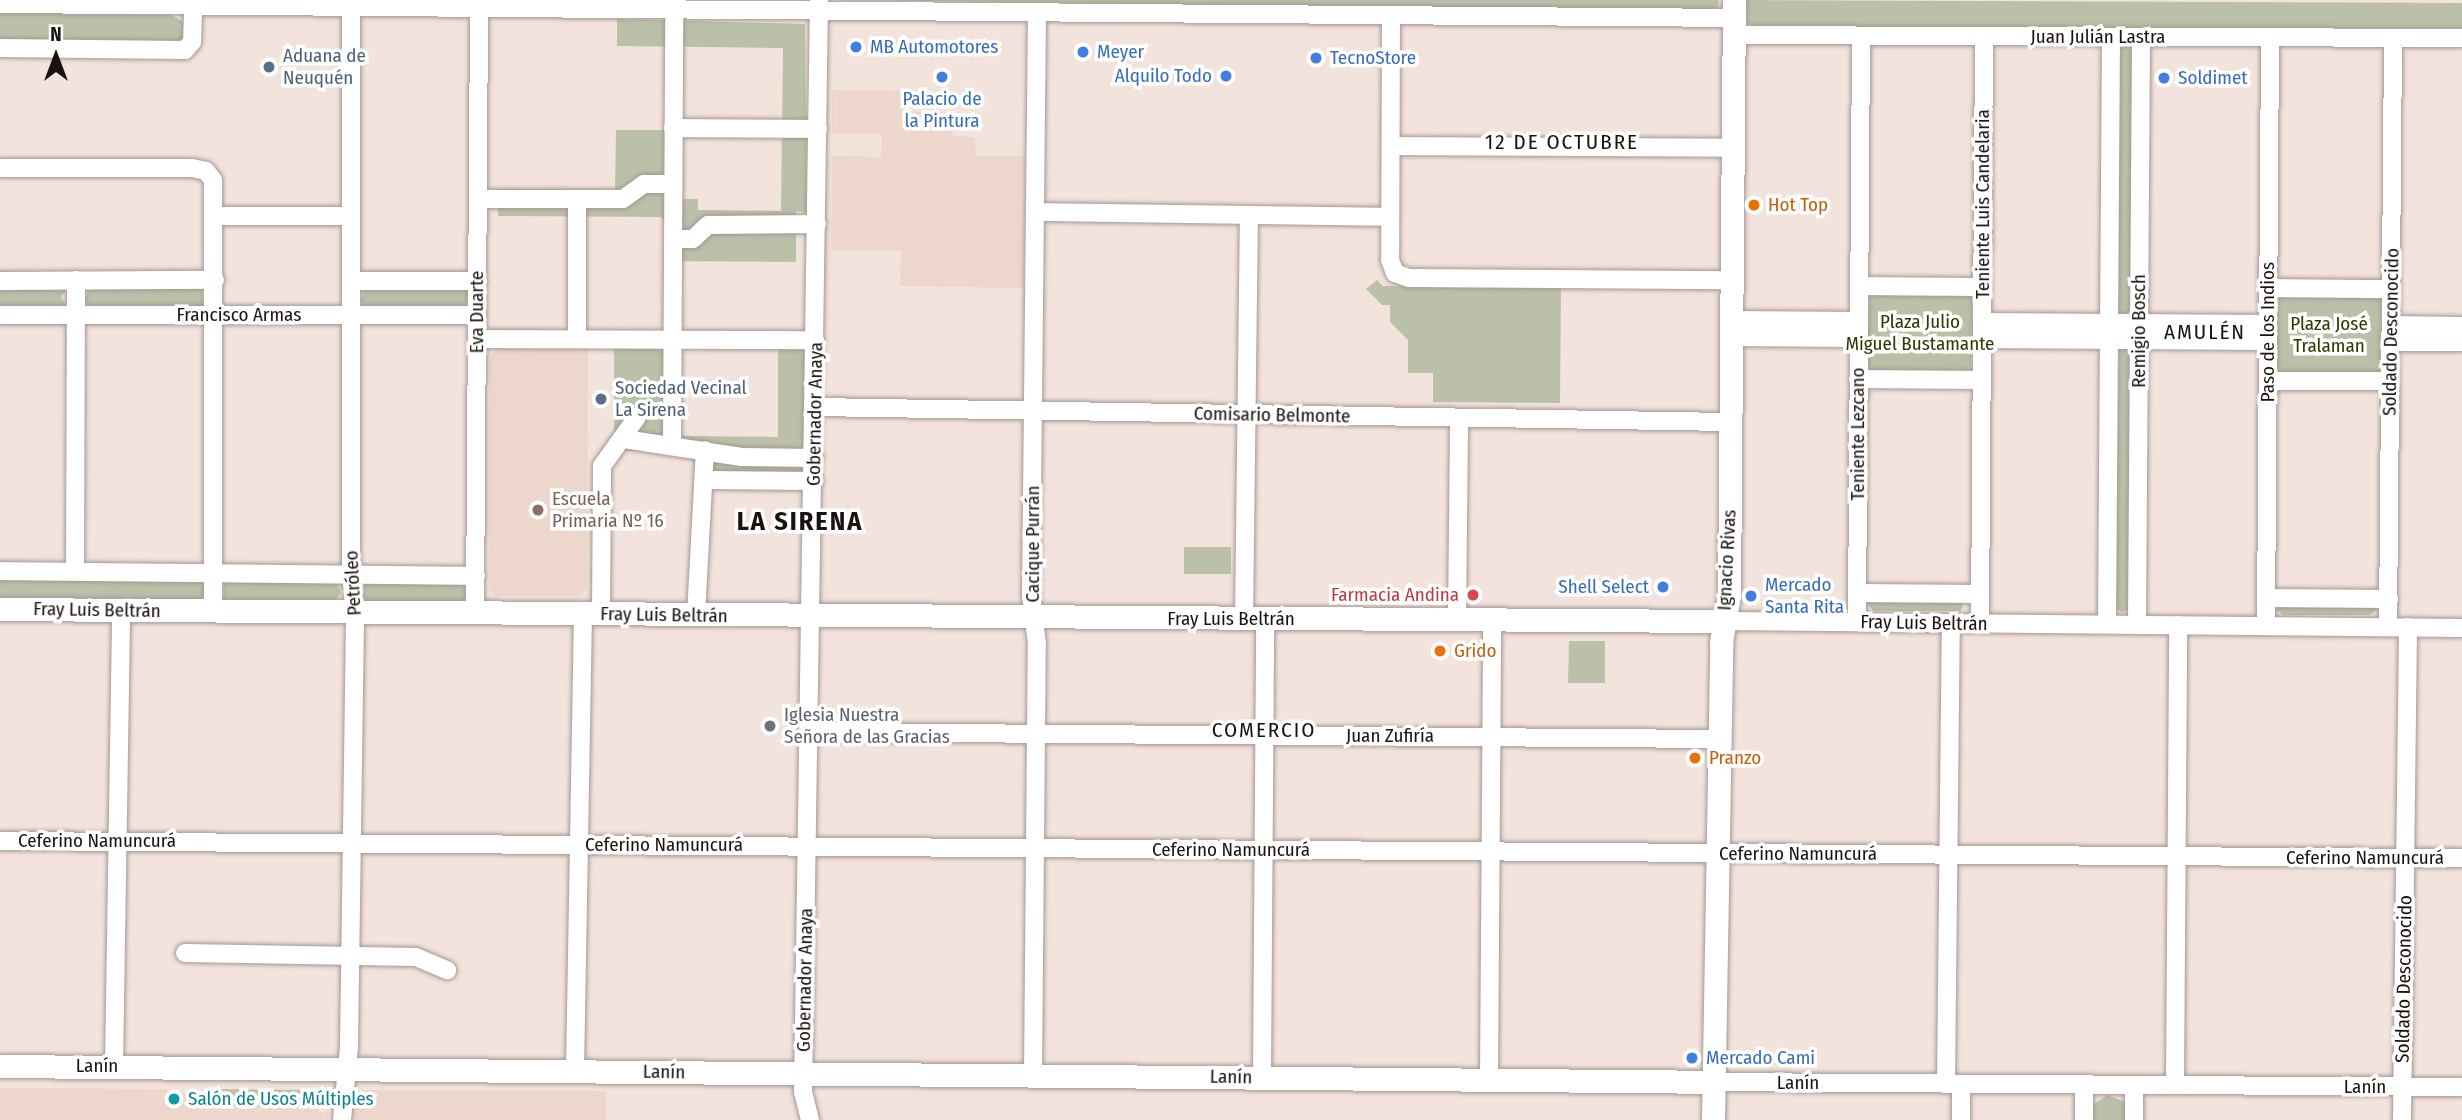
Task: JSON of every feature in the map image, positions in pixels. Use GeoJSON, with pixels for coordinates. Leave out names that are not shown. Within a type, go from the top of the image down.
{"type":"FeatureCollection","features":[{"type":"Feature","properties":{"kind":"main road","name":"Ignacio Rivas"},"geometry":{"type":"LineString","coordinates":[[1713,1120],[1716,1082],[1720,739],[1724,621],[1728,595],[1734,18]]}},
{"type":"Feature","properties":{"kind":"main road","name":"Fray Luis Beltrán"},"geometry":{"type":"LineString","coordinates":[[0,609],[1724,621]]}},
{"type":"Feature","properties":{"kind":"main road","name":"Lanín"},"geometry":{"type":"LineString","coordinates":[[0,1066],[1716,1082]]}},
{"type":"Feature","properties":{"kind":"street","name":"Juan Julián Lastra"},"geometry":{"type":"LineString","coordinates":[[0,4],[193,8],[351,5],[393,9],[674,11],[819,6],[1037,13],[1734,18],[1861,36],[2462,38]]}},
{"type":"Feature","properties":{"kind":"street","name":"Petróleo"},"geometry":{"type":"LineString","coordinates":[[342,1120],[350,956],[355,612],[351,574],[351,5]]}},
{"type":"Feature","properties":{"kind":"street","name":"Gobernador Anaya"},"geometry":{"type":"LineString","coordinates":[[810,1120],[804,1073],[819,6]]}},
{"type":"Feature","properties":{"kind":"street"},"geometry":{"type":"LineString","coordinates":[[0,48],[184,50],[192,42],[193,8]]}},
{"type":"Feature","properties":{"kind":"street"},"geometry":{"type":"LineString","coordinates":[[351,46],[363,20],[393,9]]}},
{"type":"Feature","properties":{"kind":"street","name":"Eva Duarte"},"geometry":{"type":"LineString","coordinates":[[475,613],[479,10]]}},
{"type":"Feature","properties":{"kind":"street"},"geometry":{"type":"LineString","coordinates":[[672,446],[674,11]]}},
{"type":"Feature","properties":{"kind":"street","name":"Cacique Purrán"},"geometry":{"type":"LineString","coordinates":[[1033,1075],[1037,13]]}},
{"type":"Feature","properties":{"kind":"street"},"geometry":{"type":"LineString","coordinates":[[1391,15],[1391,217],[1395,273],[1409,278],[1732,280]]}},
{"type":"Feature","properties":{"kind":"street","name":"Teniente Lezcano"},"geometry":{"type":"LineString","coordinates":[[1857,622],[1861,36]]}},
{"type":"Feature","properties":{"kind":"street","name":"Teniente Luis Candelaria"},"geometry":{"type":"LineString","coordinates":[[1980,623],[1984,36]]}},
{"type":"Feature","properties":{"kind":"street","name":"Remigio Bosch"},"geometry":{"type":"LineString","coordinates":[[2107,624],[2111,37]]}},
{"type":"Feature","properties":{"kind":"street","name":"Remigio Bosch"},"geometry":{"type":"LineString","coordinates":[[2137,625],[2141,37]]}},
{"type":"Feature","properties":{"kind":"street","name":"Paso de los Indios"},"geometry":{"type":"LineString","coordinates":[[2266,626],[2270,38]]}},
{"type":"Feature","properties":{"kind":"street","name":"Soldado Desconocido"},"geometry":{"type":"LineString","coordinates":[[2388,627],[2393,38]]}},
{"type":"Feature","properties":{"kind":"street"},"geometry":{"type":"LineString","coordinates":[[673,128],[818,129]]}},
{"type":"Feature","properties":{"kind":"street"},"geometry":{"type":"LineString","coordinates":[[1391,146],[1733,148]]}},
{"type":"Feature","properties":{"kind":"street"},"geometry":{"type":"LineString","coordinates":[[0,168],[192,168],[211,175],[215,216],[213,611]]}},
{"type":"Feature","properties":{"kind":"street"},"geometry":{"type":"LineString","coordinates":[[478,199],[628,198],[644,184],[673,184]]}},
{"type":"Feature","properties":{"kind":"street"},"geometry":{"type":"LineString","coordinates":[[577,199],[577,340]]}},
{"type":"Feature","properties":{"kind":"street"},"geometry":{"type":"LineString","coordinates":[[1038,212],[1391,217]]}},
{"type":"Feature","properties":{"kind":"street"},"geometry":{"type":"LineString","coordinates":[[1249,215],[1246,414],[1254,619],[1264,735],[1262,1077]]}},
{"type":"Feature","properties":{"kind":"street"},"geometry":{"type":"LineString","coordinates":[[215,216],[351,216]]}},
{"type":"Feature","properties":{"kind":"street"},"geometry":{"type":"LineString","coordinates":[[673,239],[693,239],[708,225],[817,224]]}},
{"type":"Feature","properties":{"kind":"street","name":"Francisco Armas"},"geometry":{"type":"LineString","coordinates":[[0,281],[215,280]]}},
{"type":"Feature","properties":{"kind":"street"},"geometry":{"type":"LineString","coordinates":[[75,571],[76,281]]}},
{"type":"Feature","properties":{"kind":"street"},"geometry":{"type":"LineString","coordinates":[[351,281],[478,281]]}},
{"type":"Feature","properties":{"kind":"street"},"geometry":{"type":"LineString","coordinates":[[1859,286],[1982,287]]}},
{"type":"Feature","properties":{"kind":"street"},"geometry":{"type":"LineString","coordinates":[[2268,288],[2391,289]]}},
{"type":"Feature","properties":{"kind":"street","name":"Francisco Armas"},"geometry":{"type":"LineString","coordinates":[[0,315],[477,315]]}},
{"type":"Feature","properties":{"kind":"street"},"geometry":{"type":"LineString","coordinates":[[2391,333],[2462,326]]}},
{"type":"Feature","properties":{"kind":"street"},"geometry":{"type":"LineString","coordinates":[[1731,329],[1859,330]]}},
{"type":"Feature","properties":{"kind":"street"},"geometry":{"type":"LineString","coordinates":[[1982,330],[2268,333]]}},
{"type":"Feature","properties":{"kind":"street"},"geometry":{"type":"LineString","coordinates":[[2391,333],[2462,342]]}},
{"type":"Feature","properties":{"kind":"street"},"geometry":{"type":"LineString","coordinates":[[477,339],[815,340]]}},
{"type":"Feature","properties":{"kind":"street"},"geometry":{"type":"LineString","coordinates":[[1858,379],[1982,380]]}},
{"type":"Feature","properties":{"kind":"street"},"geometry":{"type":"LineString","coordinates":[[2268,381],[2390,381]]}},
{"type":"Feature","properties":{"kind":"street","name":"Comisario Belmonte"},"geometry":{"type":"LineString","coordinates":[[815,407],[1730,422]]}},
{"type":"Feature","properties":{"kind":"street"},"geometry":{"type":"LineString","coordinates":[[575,1071],[579,845],[601,466],[606,455],[624,439],[637,417]]}},
{"type":"Feature","properties":{"kind":"street"},"geometry":{"type":"LineString","coordinates":[[1457,620],[1459,418]]}},
{"type":"Feature","properties":{"kind":"street"},"geometry":{"type":"LineString","coordinates":[[624,439],[742,457],[814,458]]}},
{"type":"Feature","properties":{"kind":"street"},"geometry":{"type":"LineString","coordinates":[[696,615],[697,539],[705,480],[705,450]]}},
{"type":"Feature","properties":{"kind":"street"},"geometry":{"type":"LineString","coordinates":[[705,480],[814,481]]}},
{"type":"Feature","properties":{"kind":"street","name":"Fray Luis Beltrán"},"geometry":{"type":"LineString","coordinates":[[0,570],[476,576]]}},
{"type":"Feature","properties":{"kind":"street","name":"Fray Luis Beltrán"},"geometry":{"type":"LineString","coordinates":[[1857,593],[1980,594]]}},
{"type":"Feature","properties":{"kind":"street"},"geometry":{"type":"LineString","coordinates":[[2266,598],[2389,599]]}},
{"type":"Feature","properties":{"kind":"street"},"geometry":{"type":"LineString","coordinates":[[114,1067],[121,610]]}},
{"type":"Feature","properties":{"kind":"street"},"geometry":{"type":"LineString","coordinates":[[1489,1080],[1492,620]]}},
{"type":"Feature","properties":{"kind":"street","name":"Fray Luis Beltrán"},"geometry":{"type":"LineString","coordinates":[[1724,621],[2462,628]]}},
{"type":"Feature","properties":{"kind":"street"},"geometry":{"type":"LineString","coordinates":[[1951,623],[1948,855],[1954,1084],[1961,1120]]}},
{"type":"Feature","properties":{"kind":"street"},"geometry":{"type":"LineString","coordinates":[[2175,1085],[2178,625]]}},
{"type":"Feature","properties":{"kind":"street","name":"Soldado Desconocido"},"geometry":{"type":"LineString","coordinates":[[2402,1120],[2408,627]]}},
{"type":"Feature","properties":{"kind":"street","name":"Juan Zufiría"},"geometry":{"type":"LineString","coordinates":[[808,732],[1720,739]]}},
{"type":"Feature","properties":{"kind":"street","name":"Ceferino Namuncurá"},"geometry":{"type":"LineString","coordinates":[[0,841],[2462,858]]}},
{"type":"Feature","properties":{"kind":"street"},"geometry":{"type":"LineString","coordinates":[[185,953],[422,957],[447,970]]}},
{"type":"Feature","properties":{"kind":"street","name":"Lanín"},"geometry":{"type":"LineString","coordinates":[[1716,1082],[2462,1087]]}},
{"type":"Feature","properties":{"kind":"street"},"geometry":{"type":"LineString","coordinates":[[2084,1084],[2084,1120]]}},
{"type":"Feature","properties":{"kind":"street"},"geometry":{"type":"LineString","coordinates":[[2134,1085],[2134,1120]]}},
{"type":"Feature","properties":{"kind":"shaded area"},"geometry":{"type":"Polygon","coordinates":[[[832,90],[904,91],[904,112],[953,112],[953,136],[975,137],[976,156],[1025,156],[1024,288],[900,286],[901,251],[831,250],[832,156],[881,157],[882,134],[832,133],[832,90]]]}},
{"type":"Feature","properties":{"kind":"shaded area","name":"Escuela Primaria Nº 16"},"geometry":{"type":"Polygon","coordinates":[[[497,349],[588,349],[587,588],[581,596],[496,596],[489,589],[490,356],[497,349]]]}},
{"type":"Feature","properties":{"kind":"shaded area"},"geometry":{"type":"Polygon","coordinates":[[[0,1088],[163,1089],[188,1093],[189,1106],[319,1107],[319,1112],[328,1112],[328,1120],[0,1120],[0,1088]]]}},
{"type":"Feature","properties":{"kind":"shaded area"},"geometry":{"type":"Polygon","coordinates":[[[362,1090],[606,1091],[606,1120],[354,1120],[353,1099],[362,1090]]]}},
{"type":"Feature","properties":{"kind":"green space"},"geometry":{"type":"Polygon","coordinates":[[[836,0],[1718,0],[1719,4],[1715,11],[836,0]]]}},
{"type":"Feature","properties":{"kind":"green space"},"geometry":{"type":"Polygon","coordinates":[[[1746,0],[2462,3],[2462,28],[1759,28],[1747,23],[1746,0]]]}},
{"type":"Feature","properties":{"kind":"green space"},"geometry":{"type":"Polygon","coordinates":[[[0,12],[171,15],[184,22],[184,37],[177,43],[0,41],[0,12]]]}},
{"type":"Feature","properties":{"kind":"green space"},"geometry":{"type":"Polygon","coordinates":[[[617,19],[805,24],[807,212],[796,211],[796,262],[667,261],[667,222],[660,217],[498,216],[498,189],[615,190],[616,130],[679,130],[679,199],[698,199],[698,210],[781,211],[783,48],[617,46],[617,19]]]}},
{"type":"Feature","properties":{"kind":"green space"},"geometry":{"type":"Polygon","coordinates":[[[2124,44],[2133,46],[2134,308],[2130,316],[2116,312],[2118,48],[2124,44]]]}},
{"type":"Feature","properties":{"kind":"green space"},"geometry":{"type":"Polygon","coordinates":[[[1377,280],[1383,286],[1561,287],[1560,403],[1433,402],[1433,373],[1408,373],[1408,340],[1390,322],[1390,305],[1382,305],[1366,289],[1377,280]]]}},
{"type":"Feature","properties":{"kind":"green space"},"geometry":{"type":"Polygon","coordinates":[[[0,285],[63,287],[66,290],[61,297],[66,306],[0,311],[0,285]]]}},
{"type":"Feature","properties":{"kind":"green space"},"geometry":{"type":"Polygon","coordinates":[[[202,287],[203,307],[90,308],[85,300],[90,288],[202,287]]]}},
{"type":"Feature","properties":{"kind":"green space"},"geometry":{"type":"Polygon","coordinates":[[[465,287],[469,294],[464,308],[365,308],[361,300],[365,288],[465,287]]]}},
{"type":"Feature","properties":{"kind":"green space","name":"Plaza Julio Miguel Bustamante"},"geometry":{"type":"Polygon","coordinates":[[[1869,295],[1972,295],[1971,370],[1871,371],[1867,367],[1869,295]]]}},
{"type":"Feature","properties":{"kind":"green space","name":"Plaza José Tralaman"},"geometry":{"type":"Polygon","coordinates":[[[2279,295],[2381,298],[2380,372],[2280,373],[2276,369],[2279,295]]]}},
{"type":"Feature","properties":{"kind":"green space"},"geometry":{"type":"Polygon","coordinates":[[[614,345],[677,345],[677,436],[778,437],[778,346],[801,347],[805,353],[805,484],[719,483],[680,451],[625,451],[614,431],[614,345]]]}},
{"type":"Feature","properties":{"kind":"green space"},"geometry":{"type":"Polygon","coordinates":[[[2119,348],[2131,348],[2130,609],[2122,612],[2116,609],[2119,348]]]}},
{"type":"Feature","properties":{"kind":"green space"},"geometry":{"type":"Polygon","coordinates":[[[1184,547],[1231,547],[1231,574],[1184,574],[1184,547]]]}},
{"type":"Feature","properties":{"kind":"green space"},"geometry":{"type":"Polygon","coordinates":[[[0,575],[200,578],[206,583],[205,596],[200,599],[0,598],[0,575]]]}},
{"type":"Feature","properties":{"kind":"green space"},"geometry":{"type":"Polygon","coordinates":[[[224,580],[337,582],[341,593],[334,602],[224,599],[224,580]]]}},
{"type":"Feature","properties":{"kind":"green space"},"geometry":{"type":"Polygon","coordinates":[[[366,582],[464,583],[467,597],[461,603],[366,601],[361,591],[366,582]]]}},
{"type":"Feature","properties":{"kind":"green space"},"geometry":{"type":"Polygon","coordinates":[[[1964,601],[1961,611],[1873,611],[1867,603],[1964,601]]]}},
{"type":"Feature","properties":{"kind":"green space"},"geometry":{"type":"Polygon","coordinates":[[[2279,605],[2375,607],[2376,610],[2370,615],[2283,615],[2276,610],[2279,605]]]}},
{"type":"Feature","properties":{"kind":"green space"},"geometry":{"type":"Polygon","coordinates":[[[1569,641],[1605,641],[1605,683],[1568,683],[1569,641]]]}},
{"type":"Feature","properties":{"kind":"green space"},"geometry":{"type":"Polygon","coordinates":[[[206,1089],[319,1090],[319,1107],[206,1106],[206,1089]]]}},
{"type":"Feature","properties":{"kind":"green space"},"geometry":{"type":"Polygon","coordinates":[[[2108,1095],[2125,1102],[2128,1120],[2092,1120],[2094,1104],[2108,1095]]]}},
{"type":"Feature","properties":{"kind":"place","name":"MB Automotores"},"geometry":{"type":"Point","coordinates":[856,47]}},
{"type":"Feature","properties":{"kind":"place","name":"Meyer"},"geometry":{"type":"Point","coordinates":[1083,52]}},
{"type":"Feature","properties":{"kind":"place","name":"TecnoStore"},"geometry":{"type":"Point","coordinates":[1316,58]}},
{"type":"Feature","properties":{"kind":"place","name":"Aduana de Neuquén"},"geometry":{"type":"Point","coordinates":[269,67]}},
{"type":"Feature","properties":{"kind":"place","name":"Alquilo Todo"},"geometry":{"type":"Point","coordinates":[1226,76]}},
{"type":"Feature","properties":{"kind":"place","name":"Palacio de la Pintura"},"geometry":{"type":"Point","coordinates":[942,77]}},
{"type":"Feature","properties":{"kind":"place","name":"Soldimet"},"geometry":{"type":"Point","coordinates":[2164,78]}},
{"type":"Feature","properties":{"kind":"place","name":"Hot Top"},"geometry":{"type":"Point","coordinates":[1754,205]}},
{"type":"Feature","properties":{"kind":"place","name":"Sociedad Vecinal La Sirena"},"geometry":{"type":"Point","coordinates":[601,399]}},
{"type":"Feature","properties":{"kind":"place","name":"Escuela Primaria Nº 16"},"geometry":{"type":"Point","coordinates":[538,510]}},
{"type":"Feature","properties":{"kind":"place","name":"Shell Select"},"geometry":{"type":"Point","coordinates":[1663,587]}},
{"type":"Feature","properties":{"kind":"place","name":"Farmacia Andina"},"geometry":{"type":"Point","coordinates":[1473,595]}},
{"type":"Feature","properties":{"kind":"place","name":"Mercado Santa Rita"},"geometry":{"type":"Point","coordinates":[1751,596]}},
{"type":"Feature","properties":{"kind":"place","name":"Grido"},"geometry":{"type":"Point","coordinates":[1440,651]}},
{"type":"Feature","properties":{"kind":"place","name":"Iglesia Nuestra Señora de las Gracias"},"geometry":{"type":"Point","coordinates":[770,726]}},
{"type":"Feature","properties":{"kind":"place","name":"Pranzo"},"geometry":{"type":"Point","coordinates":[1695,758]}},
{"type":"Feature","properties":{"kind":"place","name":"Mercado Cami"},"geometry":{"type":"Point","coordinates":[1692,1058]}},
{"type":"Feature","properties":{"kind":"place","name":"Salón de Usos Múltiples"},"geometry":{"type":"Point","coordinates":[174,1099]}},
{"type":"Feature","properties":{"kind":"district","name":"12 DE OCTUBRE"},"geometry":{"type":"Point","coordinates":[1562,142]}},
{"type":"Feature","properties":{"kind":"district","name":"AMULÉN"},"geometry":{"type":"Point","coordinates":[2205,332]}},
{"type":"Feature","properties":{"kind":"district","name":"LA SIRENA"},"geometry":{"type":"Point","coordinates":[800,522]}},
{"type":"Feature","properties":{"kind":"district","name":"COMERCIO"},"geometry":{"type":"Point","coordinates":[1264,730]}}]}
